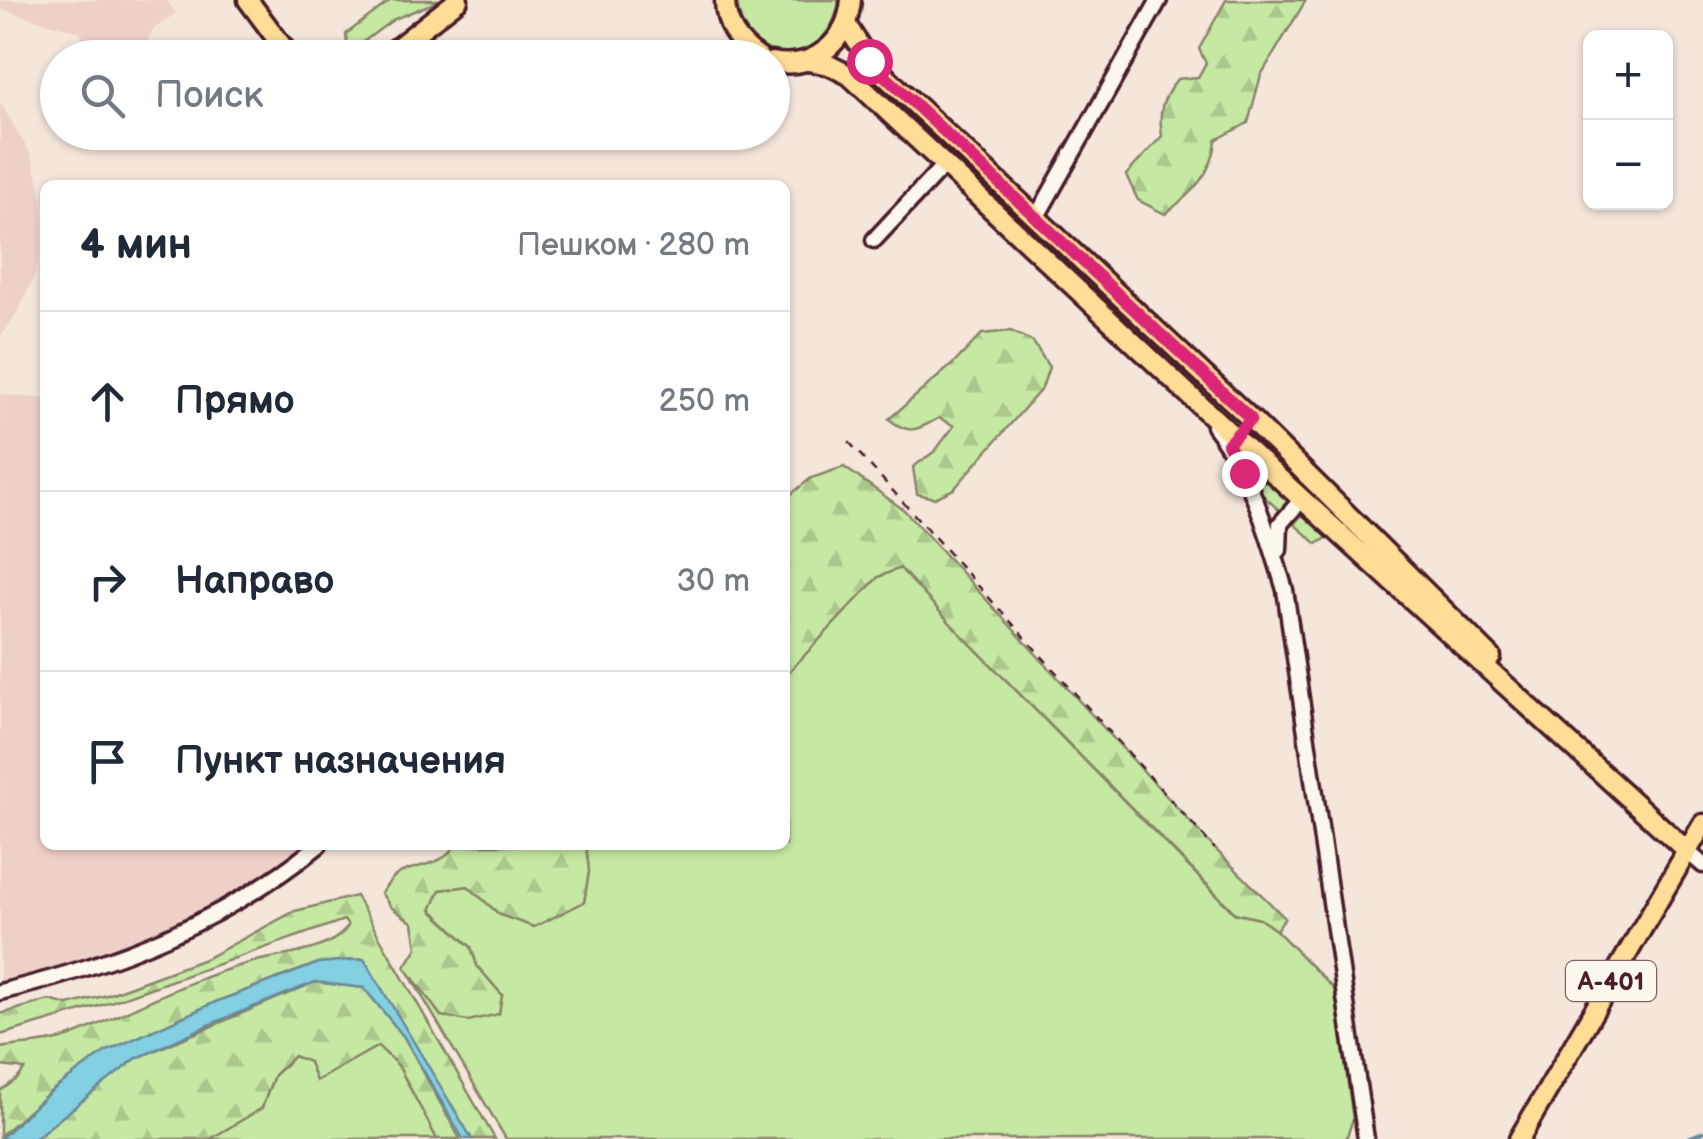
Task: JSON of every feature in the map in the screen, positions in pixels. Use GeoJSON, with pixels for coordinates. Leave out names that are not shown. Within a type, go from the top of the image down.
{"type":"FeatureCollection","features":[{"type":"Feature","properties":{"kind":"main road"},"geometry":{"type":"LineString","coordinates":[[248,0],[278,40]]}},
{"type":"Feature","properties":{"kind":"main road"},"geometry":{"type":"LineString","coordinates":[[407,40],[458,0]]}},
{"type":"Feature","properties":{"kind":"main road"},"geometry":{"type":"LineString","coordinates":[[725,0],[732,31],[740,40]]}},
{"type":"Feature","properties":{"kind":"main road"},"geometry":{"type":"LineString","coordinates":[[808,61],[834,44],[846,24],[851,0]]}},
{"type":"Feature","properties":{"kind":"main road"},"geometry":{"type":"LineString","coordinates":[[846,24],[869,61],[1251,419],[1687,850]]}},
{"type":"Feature","properties":{"kind":"main road"},"geometry":{"type":"LineString","coordinates":[[790,62],[808,61],[849,75],[1193,399],[1231,440],[1687,850]]}},
{"type":"Feature","properties":{"kind":"main road"},"geometry":{"type":"LineString","coordinates":[[1231,440],[1251,419]]}},
{"type":"Feature","properties":{"kind":"main road","name":"А-401"},"geometry":{"type":"LineString","coordinates":[[1518,1139],[1703,824]]}},
{"type":"Feature","properties":{"kind":"street"},"geometry":{"type":"LineString","coordinates":[[1036,218],[1159,0]]}},
{"type":"Feature","properties":{"kind":"street"},"geometry":{"type":"LineString","coordinates":[[874,240],[944,164]]}},
{"type":"Feature","properties":{"kind":"street"},"geometry":{"type":"LineString","coordinates":[[1231,440],[1285,590]]}},
{"type":"Feature","properties":{"kind":"street"},"geometry":{"type":"LineString","coordinates":[[1302,500],[1278,528],[1366,1139]]}},
{"type":"Feature","properties":{"kind":"street"},"geometry":{"type":"LineString","coordinates":[[0,992],[55,978],[184,931],[285,872],[312,850]]}},
{"type":"Feature","properties":{"kind":"street"},"geometry":{"type":"LineString","coordinates":[[1687,850],[1703,866]]}},
{"type":"Feature","properties":{"kind":"street"},"geometry":{"type":"LineString","coordinates":[[1351,1041],[1358,1112],[1352,1139]]}},
{"type":"Feature","properties":{"kind":"path"},"geometry":{"type":"LineString","coordinates":[[849,442],[1214,849]]}},
{"type":"Feature","properties":{"kind":"shaded area"},"geometry":{"type":"Polygon","coordinates":[[[0,0],[167,0],[176,13],[154,29],[148,40],[84,40],[79,32],[0,9],[0,0]]]}},
{"type":"Feature","properties":{"kind":"shaded area"},"geometry":{"type":"Polygon","coordinates":[[[0,102],[31,155],[40,185],[40,253],[20,308],[0,338],[0,102]]]}},
{"type":"Feature","properties":{"kind":"shaded area"},"geometry":{"type":"Polygon","coordinates":[[[0,394],[40,398],[40,850],[328,850],[291,880],[188,939],[58,988],[0,1001],[0,394]]]}},
{"type":"Feature","properties":{"kind":"green space"},"geometry":{"type":"Polygon","coordinates":[[[391,0],[441,0],[394,19],[366,40],[347,40],[346,34],[391,0]]]}},
{"type":"Feature","properties":{"kind":"green space"},"geometry":{"type":"Polygon","coordinates":[[[737,0],[839,0],[832,23],[820,40],[804,50],[790,52],[790,40],[754,40],[742,23],[737,0]]]}},
{"type":"Feature","properties":{"kind":"green space"},"geometry":{"type":"Polygon","coordinates":[[[1226,0],[1306,0],[1261,75],[1248,123],[1216,140],[1206,173],[1165,214],[1138,200],[1126,175],[1162,136],[1162,106],[1177,79],[1198,77],[1206,63],[1199,49],[1226,0]]]}},
{"type":"Feature","properties":{"kind":"green space"},"geometry":{"type":"Polygon","coordinates":[[[1011,331],[1033,342],[1049,367],[1042,388],[954,489],[935,498],[917,494],[913,467],[935,451],[954,426],[939,418],[908,429],[889,419],[982,334],[1011,331]]]}},
{"type":"Feature","properties":{"kind":"green space"},"geometry":{"type":"Polygon","coordinates":[[[844,467],[904,510],[1215,849],[1285,918],[1276,930],[1260,919],[1235,913],[900,568],[878,577],[790,671],[790,495],[811,478],[844,467]]]}},
{"type":"Feature","properties":{"kind":"green space"},"geometry":{"type":"Polygon","coordinates":[[[1260,481],[1267,481],[1289,501],[1280,511],[1257,490],[1260,481]]]}},
{"type":"Feature","properties":{"kind":"green space"},"geometry":{"type":"Polygon","coordinates":[[[1303,514],[1328,537],[1317,544],[1294,524],[1303,514]]]}},
{"type":"Feature","properties":{"kind":"green space"},"geometry":{"type":"Polygon","coordinates":[[[900,568],[1234,913],[1260,919],[1276,930],[1335,990],[1353,1119],[1346,1139],[506,1139],[405,967],[441,1016],[502,995],[477,966],[471,947],[431,909],[440,890],[468,886],[500,915],[534,927],[584,902],[589,871],[587,850],[790,850],[790,671],[878,577],[900,568]]]}},
{"type":"Feature","properties":{"kind":"green space"},"geometry":{"type":"Polygon","coordinates":[[[587,850],[589,871],[584,902],[534,927],[500,915],[468,886],[440,890],[431,910],[471,947],[477,966],[502,995],[499,1014],[468,1021],[441,1016],[405,967],[417,948],[413,923],[391,907],[381,893],[398,874],[437,861],[450,852],[587,850]]]}},
{"type":"Feature","properties":{"kind":"green space"},"geometry":{"type":"Polygon","coordinates":[[[356,896],[495,1139],[471,1139],[363,959],[318,963],[218,1001],[105,1052],[50,1092],[0,1136],[0,1091],[25,1069],[0,1066],[0,1048],[67,1037],[205,977],[317,947],[348,926],[344,920],[99,1006],[0,1035],[0,1014],[49,1000],[68,1005],[107,995],[207,958],[295,911],[356,896]]]}},
{"type":"Feature","properties":{"kind":"green space"},"geometry":{"type":"Polygon","coordinates":[[[315,982],[364,988],[404,1037],[460,1139],[437,1139],[398,1065],[378,1046],[316,1081],[309,1062],[294,1056],[274,1075],[262,1108],[210,1139],[34,1139],[135,1059],[315,982]]]}},
{"type":"Feature","properties":{"kind":"green space"},"geometry":{"type":"Polygon","coordinates":[[[378,1046],[398,1065],[437,1139],[210,1139],[262,1108],[274,1075],[294,1056],[309,1061],[316,1080],[378,1046]]]}},
{"type":"Feature","properties":{"kind":"water"},"geometry":{"type":"Polygon","coordinates":[[[364,959],[472,1139],[463,1139],[404,1037],[364,988],[315,982],[135,1059],[34,1139],[0,1139],[50,1092],[105,1052],[218,1001],[319,963],[364,959]]]}},
{"type":"Feature","properties":{"kind":"waterway"},"geometry":{"type":"LineString","coordinates":[[1685,1139],[1703,1132]]}},
{"type":"Feature","properties":{"kind":"route"},"geometry":{"type":"LineString","coordinates":[[869,61],[1251,419],[1228,444],[1244,473]]}}]}
